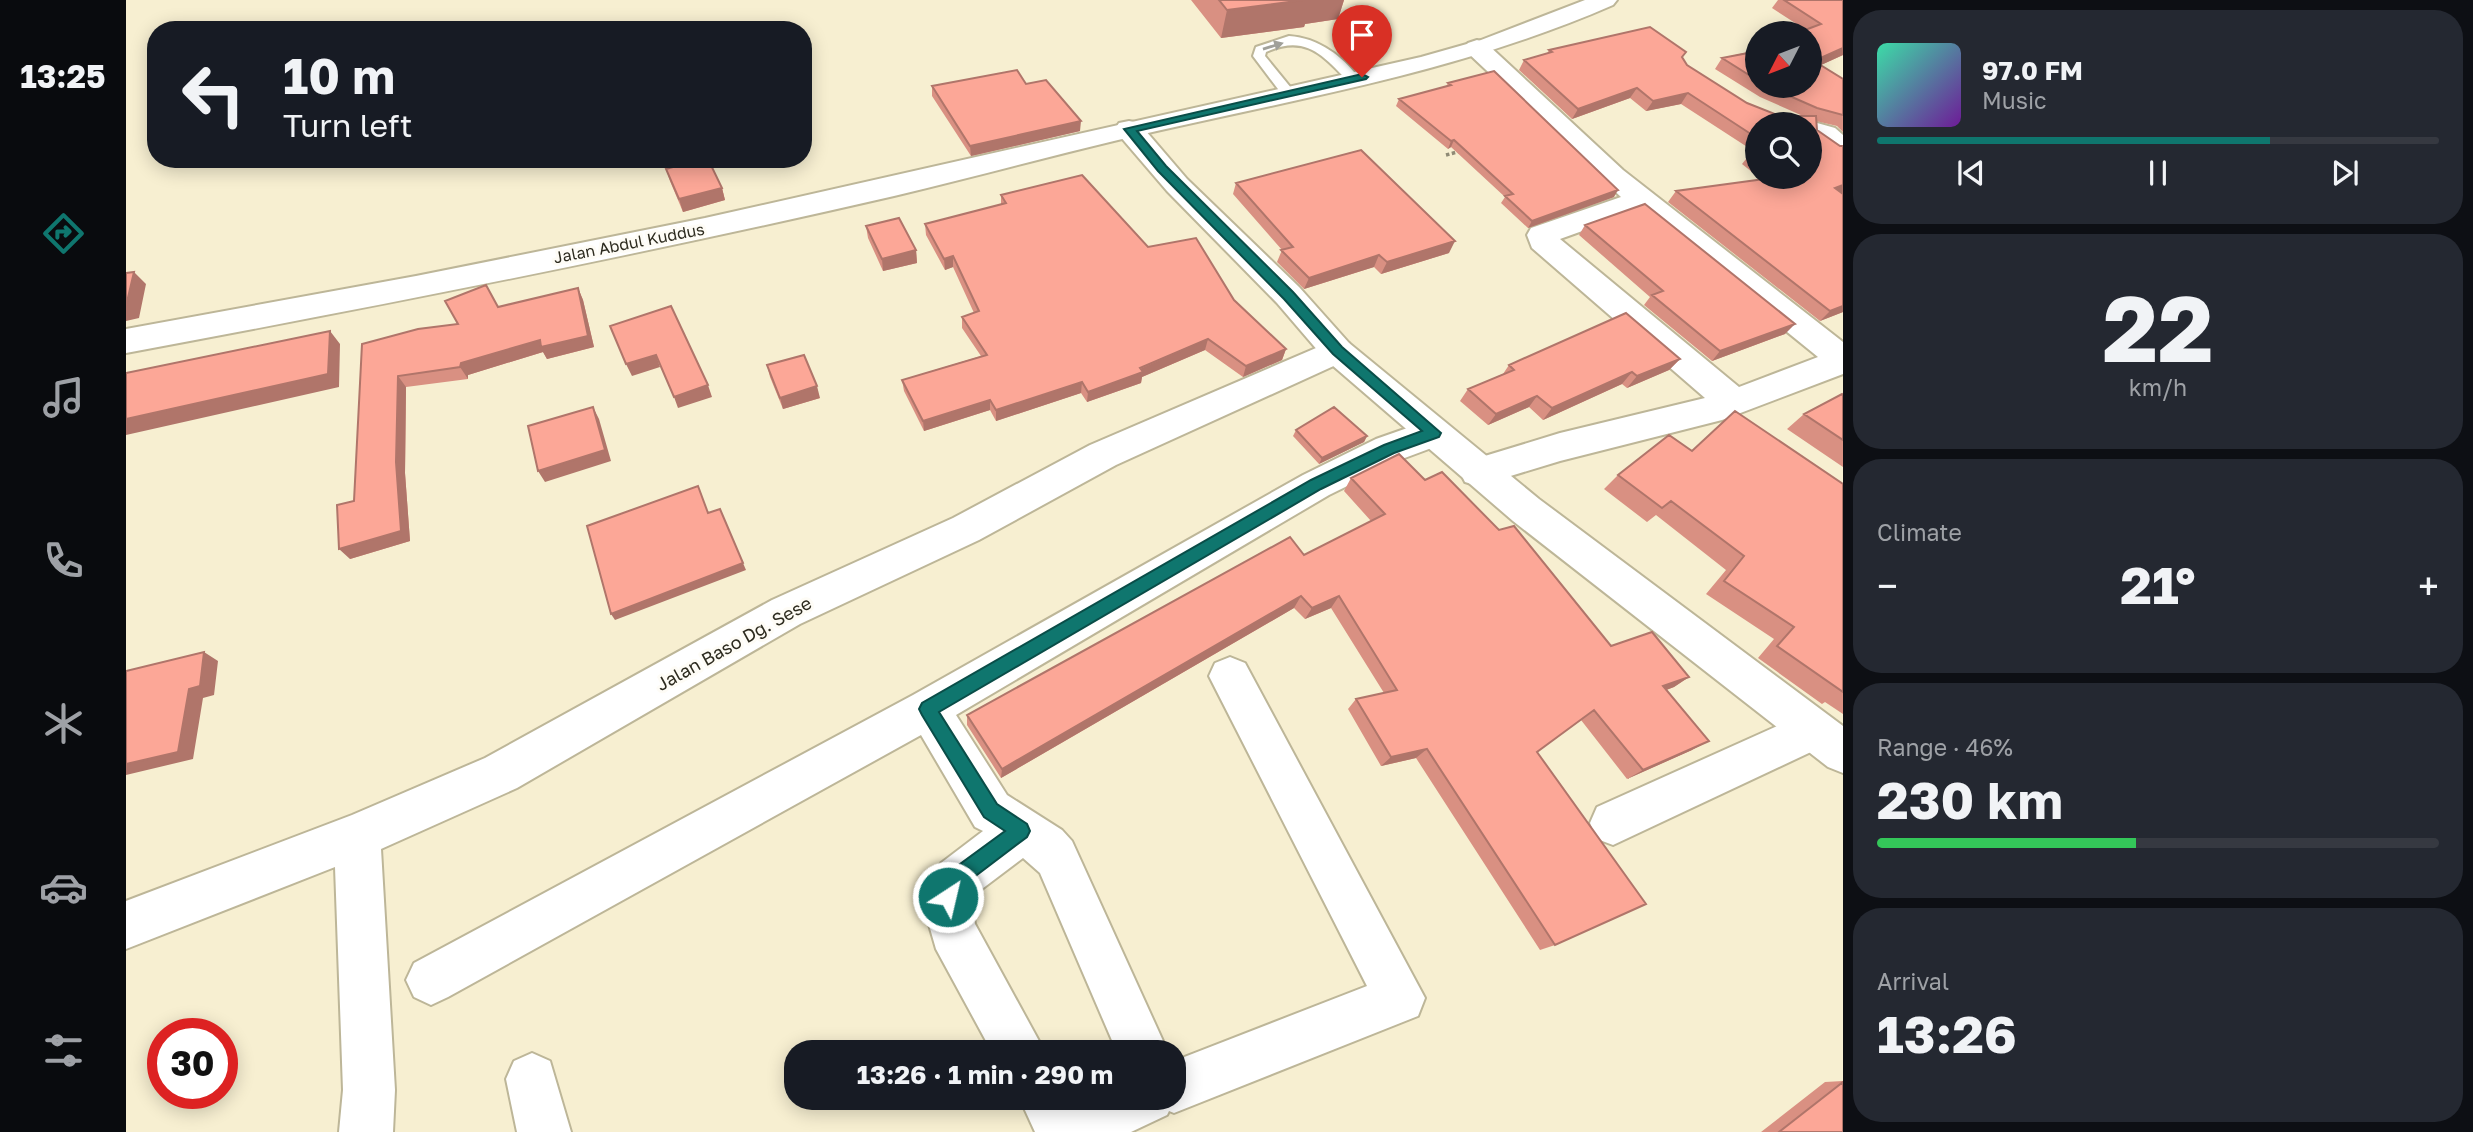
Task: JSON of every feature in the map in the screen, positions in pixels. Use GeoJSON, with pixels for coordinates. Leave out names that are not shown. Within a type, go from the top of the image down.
{"type":"FeatureCollection","features":[{"type":"Feature","properties":{"kind":"street","name":"Jalan Abdul Kuddus"},"geometry":{"type":"LineString","coordinates":[[126,341],[713,226],[902,185],[1477,48],[1539,29],[1605,0]]}},
{"type":"Feature","properties":{"kind":"street"},"geometry":{"type":"LineString","coordinates":[[1477,48],[1641,200],[1843,360]]}},
{"type":"Feature","properties":{"kind":"street"},"geometry":{"type":"LineString","coordinates":[[1129,129],[1170,177],[1289,296],[1337,351],[1478,472],[1828,741]]}},
{"type":"Feature","properties":{"kind":"street"},"geometry":{"type":"LineString","coordinates":[[1822,133],[1843,148]]}},
{"type":"Feature","properties":{"kind":"street"},"geometry":{"type":"LineString","coordinates":[[1641,200],[1558,227],[1542,235],[1543,242],[1704,380],[1759,433]]}},
{"type":"Feature","properties":{"kind":"street","name":"Jalan Baso Dg. Sese"},"geometry":{"type":"LineString","coordinates":[[126,925],[357,836],[431,801],[501,774],[786,612],[966,528],[1103,455],[1337,351]]}},
{"type":"Feature","properties":{"kind":"street"},"geometry":{"type":"LineString","coordinates":[[1478,472],[1560,447],[1728,405],[1843,360]]}},
{"type":"Feature","properties":{"kind":"street"},"geometry":{"type":"LineString","coordinates":[[431,980],[928,709],[1316,485],[1389,449],[1433,433]]}},
{"type":"Feature","properties":{"kind":"street"},"geometry":{"type":"LineString","coordinates":[[1186,1082],[1400,998],[1230,676]]}},
{"type":"Feature","properties":{"kind":"street"},"geometry":{"type":"LineString","coordinates":[[928,709],[991,811],[1046,846],[1059,863],[1138,1040]]}},
{"type":"Feature","properties":{"kind":"street"},"geometry":{"type":"LineString","coordinates":[[1613,823],[1828,741]]}},
{"type":"Feature","properties":{"kind":"street"},"geometry":{"type":"LineString","coordinates":[[1013,1040],[953,932],[947,904],[957,879],[1021,831]]}},
{"type":"Feature","properties":{"kind":"street"},"geometry":{"type":"LineString","coordinates":[[357,836],[369,1090],[366,1132]]}},
{"type":"Feature","properties":{"kind":"street"},"geometry":{"type":"LineString","coordinates":[[532,1079],[544,1132]]}},
{"type":"Feature","properties":{"kind":"street"},"geometry":{"type":"LineString","coordinates":[[1052,1110],[1064,1132]]}},
{"type":"Feature","properties":{"kind":"street"},"geometry":{"type":"LineString","coordinates":[[1071,1132],[1120,1110]]}},
{"type":"Feature","properties":{"kind":"lane"},"geometry":{"type":"LineString","coordinates":[[1289,94],[1259,56],[1260,50],[1269,45],[1310,40],[1321,46],[1354,79]]}},
{"type":"Feature","properties":{"kind":"path"},"geometry":{"type":"LineString","coordinates":[[1446,155],[1471,149]]}},
{"type":"Feature","properties":{"kind":"building"},"geometry":{"type":"Polygon","coordinates":[[[1219,0],[1304,0],[1227,10],[1219,0]]]}},
{"type":"Feature","properties":{"kind":"building"},"geometry":{"type":"Polygon","coordinates":[[[1784,0],[1843,0],[1843,48],[1822,57],[1822,21],[1816,21],[1784,0]]]}},
{"type":"Feature","properties":{"kind":"building"},"geometry":{"type":"Polygon","coordinates":[[[1650,27],[1686,52],[1682,57],[1687,65],[1747,103],[1770,112],[1745,112],[1745,130],[1688,93],[1653,101],[1637,88],[1578,109],[1524,60],[1552,52],[1549,50],[1650,27]]]}},
{"type":"Feature","properties":{"kind":"building"},"geometry":{"type":"Polygon","coordinates":[[[1745,54],[1745,72],[1722,58],[1745,54]]]}},
{"type":"Feature","properties":{"kind":"building"},"geometry":{"type":"Polygon","coordinates":[[[1822,66],[1843,79],[1843,115],[1794,98],[1822,98],[1822,66]]]}},
{"type":"Feature","properties":{"kind":"building"},"geometry":{"type":"Polygon","coordinates":[[[1017,70],[1026,84],[1046,80],[1081,121],[970,146],[932,86],[1017,70]]]}},
{"type":"Feature","properties":{"kind":"building"},"geometry":{"type":"Polygon","coordinates":[[[1494,71],[1618,190],[1532,221],[1505,196],[1513,194],[1454,140],[1451,141],[1399,99],[1494,71]]]}},
{"type":"Feature","properties":{"kind":"building"},"geometry":{"type":"Polygon","coordinates":[[[1822,133],[1843,146],[1843,185],[1835,188],[1843,194],[1843,306],[1830,311],[1676,191],[1745,182],[1745,189],[1822,189],[1822,133]]]}},
{"type":"Feature","properties":{"kind":"building"},"geometry":{"type":"Polygon","coordinates":[[[1361,150],[1455,241],[1387,262],[1379,255],[1309,278],[1281,250],[1293,247],[1236,183],[1361,150]]]}},
{"type":"Feature","properties":{"kind":"building"},"geometry":{"type":"Polygon","coordinates":[[[712,168],[722,188],[679,199],[666,169],[712,168]]]}},
{"type":"Feature","properties":{"kind":"building"},"geometry":{"type":"Polygon","coordinates":[[[1082,175],[1148,247],[1196,238],[1234,300],[1286,349],[1246,366],[1208,339],[1140,368],[1143,372],[1088,392],[1082,382],[996,410],[990,400],[923,421],[902,380],[987,355],[962,317],[979,311],[953,256],[944,259],[925,224],[1006,203],[1001,195],[1082,175]]]}},
{"type":"Feature","properties":{"kind":"building"},"geometry":{"type":"Polygon","coordinates":[[[1645,204],[1795,324],[1720,351],[1652,295],[1663,291],[1585,225],[1645,204]]]}},
{"type":"Feature","properties":{"kind":"building"},"geometry":{"type":"Polygon","coordinates":[[[899,218],[916,250],[882,259],[866,226],[899,218]]]}},
{"type":"Feature","properties":{"kind":"building"},"geometry":{"type":"Polygon","coordinates":[[[134,272],[126,306],[126,273],[134,272]]]}},
{"type":"Feature","properties":{"kind":"building"},"geometry":{"type":"Polygon","coordinates":[[[486,285],[498,307],[578,288],[588,336],[541,347],[540,340],[461,363],[460,367],[398,376],[396,462],[401,531],[339,549],[337,505],[354,501],[362,344],[418,329],[458,324],[445,301],[486,285]]]}},
{"type":"Feature","properties":{"kind":"building"},"geometry":{"type":"Polygon","coordinates":[[[671,306],[708,385],[674,397],[656,355],[626,364],[610,326],[671,306]]]}},
{"type":"Feature","properties":{"kind":"building"},"geometry":{"type":"Polygon","coordinates":[[[1626,313],[1680,359],[1637,376],[1632,372],[1552,408],[1537,396],[1496,414],[1468,389],[1514,370],[1509,365],[1626,313]]]}},
{"type":"Feature","properties":{"kind":"building"},"geometry":{"type":"Polygon","coordinates":[[[330,331],[328,374],[126,419],[126,373],[330,331]]]}},
{"type":"Feature","properties":{"kind":"building"},"geometry":{"type":"Polygon","coordinates":[[[804,355],[817,386],[780,398],[767,365],[804,355]]]}},
{"type":"Feature","properties":{"kind":"building"},"geometry":{"type":"Polygon","coordinates":[[[1843,395],[1843,440],[1804,414],[1843,395]]]}},
{"type":"Feature","properties":{"kind":"building"},"geometry":{"type":"Polygon","coordinates":[[[593,407],[605,450],[538,471],[528,426],[593,407]]]}},
{"type":"Feature","properties":{"kind":"building"},"geometry":{"type":"Polygon","coordinates":[[[1334,407],[1367,436],[1322,458],[1296,430],[1334,407]]]}},
{"type":"Feature","properties":{"kind":"building"},"geometry":{"type":"Polygon","coordinates":[[[1735,411],[1843,484],[1843,692],[1777,646],[1794,627],[1724,581],[1744,556],[1671,501],[1662,508],[1618,475],[1669,435],[1692,451],[1735,411]]]}},
{"type":"Feature","properties":{"kind":"building"},"geometry":{"type":"Polygon","coordinates":[[[1399,454],[1425,480],[1442,472],[1499,530],[1514,526],[1611,646],[1652,632],[1689,677],[1663,686],[1709,741],[1643,770],[1594,710],[1537,752],[1646,904],[1555,945],[1427,749],[1391,757],[1356,699],[1397,690],[1339,596],[1312,608],[1301,596],[1002,769],[967,715],[1290,537],[1304,555],[1385,514],[1351,478],[1399,454]]]}},
{"type":"Feature","properties":{"kind":"building"},"geometry":{"type":"Polygon","coordinates":[[[698,486],[708,513],[720,509],[743,563],[611,614],[587,526],[698,486]]]}},
{"type":"Feature","properties":{"kind":"building"},"geometry":{"type":"Polygon","coordinates":[[[204,652],[200,686],[189,689],[178,752],[126,764],[126,671],[204,652]]]}},
{"type":"Feature","properties":{"kind":"building"},"geometry":{"type":"Polygon","coordinates":[[[1843,1082],[1843,1132],[1779,1132],[1843,1082]]]}},
{"type":"Feature","properties":{"kind":"route"},"geometry":{"type":"LineString","coordinates":[[948,897],[962,874],[1021,831],[991,811],[928,709],[1316,485],[1370,457],[1433,433],[1337,351],[1289,296],[1147,153],[1129,129],[1362,77]]}}]}
